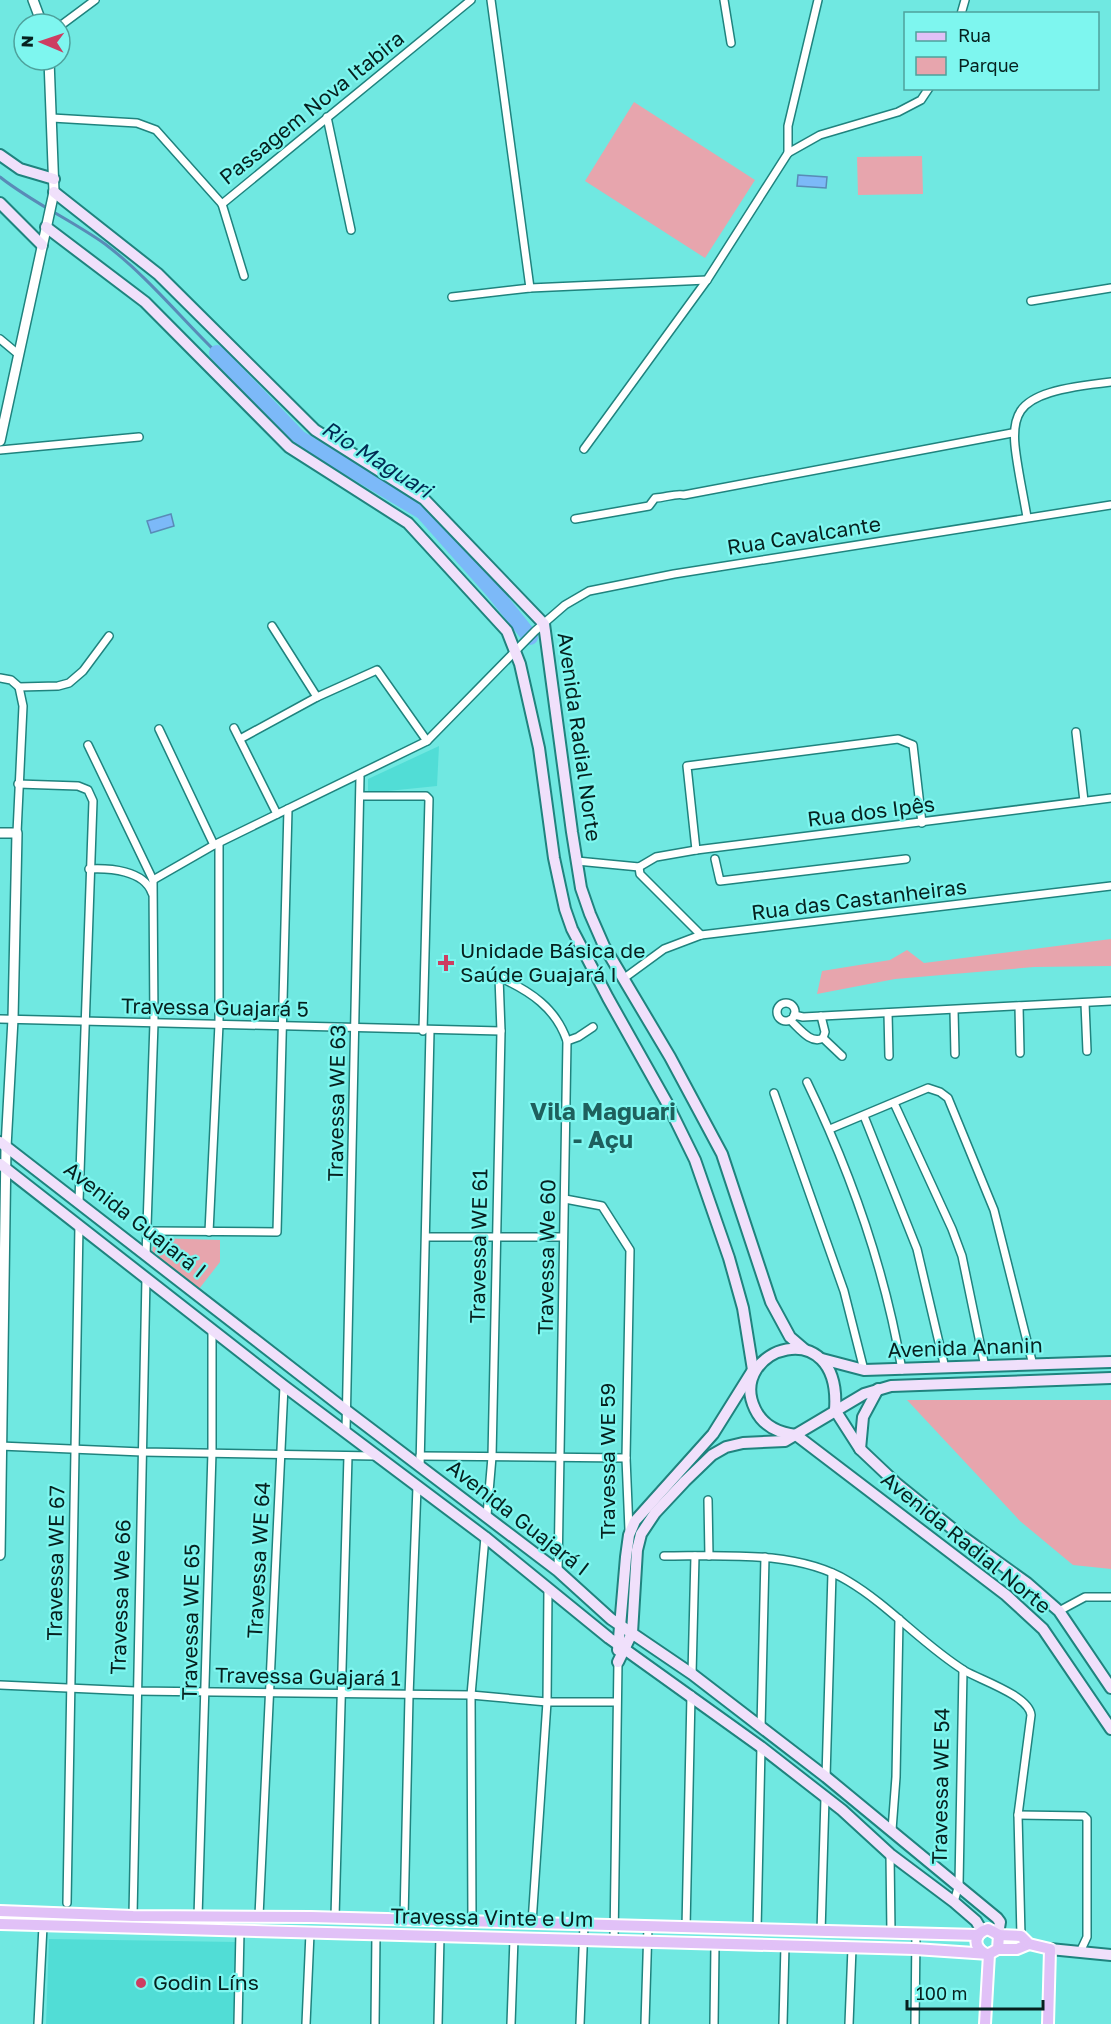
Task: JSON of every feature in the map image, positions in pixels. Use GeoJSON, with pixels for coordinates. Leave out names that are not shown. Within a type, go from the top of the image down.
{"type":"FeatureCollection","features":[{"type":"Feature","properties":{"kind":"main road"},"geometry":{"type":"LineString","coordinates":[[0,155],[20,169],[54,179]]}},
{"type":"Feature","properties":{"kind":"main road","name":"Avenida Radial Norte"},"geometry":{"type":"LineString","coordinates":[[54,192],[158,274],[315,430],[424,499],[539,627],[577,861],[590,914],[623,979],[670,1057],[722,1154],[771,1302],[790,1337],[804,1350]]}},
{"type":"Feature","properties":{"kind":"main road"},"geometry":{"type":"LineString","coordinates":[[0,203],[42,245]]}},
{"type":"Feature","properties":{"kind":"main road","name":"Avenida Radial Norte"},"geometry":{"type":"LineString","coordinates":[[45,227],[145,302],[290,447],[408,523],[507,631],[517,648],[539,748],[554,858],[565,909],[608,998],[695,1160],[729,1258],[757,1366]]}},
{"type":"Feature","properties":{"kind":"main road","name":"Avenida Guajará I"},"geometry":{"type":"LineString","coordinates":[[3,1144],[346,1411],[420,1462],[558,1570],[621,1626],[692,1674],[826,1777],[959,1884],[997,1918],[1000,1922],[999,1934]]}},
{"type":"Feature","properties":{"kind":"main road","name":"Avenida Guajará I"},"geometry":{"type":"LineString","coordinates":[[3,1166],[284,1386],[485,1537],[622,1647],[761,1747],[890,1854],[954,1902],[976,1921],[980,1933]]}},
{"type":"Feature","properties":{"kind":"main road"},"geometry":{"type":"LineString","coordinates":[[618,1662],[622,1647],[632,1633],[641,1534],[655,1513],[712,1455],[726,1447],[743,1443],[785,1441],[832,1412],[835,1381],[822,1359],[804,1350],[789,1348],[757,1366],[713,1434],[645,1508],[629,1535]]}},
{"type":"Feature","properties":{"kind":"main road","name":"Avenida Ananin"},"geometry":{"type":"LineString","coordinates":[[822,1359],[864,1370],[1111,1362]]}},
{"type":"Feature","properties":{"kind":"main road"},"geometry":{"type":"LineString","coordinates":[[757,1366],[751,1393],[758,1415],[775,1430],[801,1433]]}},
{"type":"Feature","properties":{"kind":"main road","name":"Avenida Ananin"},"geometry":{"type":"LineString","coordinates":[[832,1412],[878,1389],[904,1384],[1111,1378]]}},
{"type":"Feature","properties":{"kind":"main road"},"geometry":{"type":"LineString","coordinates":[[860,1449],[862,1417],[878,1389]]}},
{"type":"Feature","properties":{"kind":"main road","name":"Avenida Radial Norte"},"geometry":{"type":"LineString","coordinates":[[832,1412],[860,1449],[897,1484],[959,1534],[1028,1582],[1059,1611],[1111,1688]]}},
{"type":"Feature","properties":{"kind":"main road","name":"Avenida Radial Norte"},"geometry":{"type":"LineString","coordinates":[[801,1433],[1006,1595],[1043,1629],[1111,1729]]}},
{"type":"Feature","properties":{"kind":"main road","name":"Travessa WE 59"},"geometry":{"type":"LineString","coordinates":[[622,1647],[621,1626],[629,1535]]}},
{"type":"Feature","properties":{"kind":"main road","name":"Travessa Vinte e Um"},"geometry":{"type":"LineString","coordinates":[[0,1911],[133,1917],[335,1917],[821,1932],[980,1933],[988,1929],[1025,1940],[1017,1949],[990,1952],[915,1948],[715,1945],[647,1941],[0,1924]]}},
{"type":"Feature","properties":{"kind":"main road"},"geometry":{"type":"LineString","coordinates":[[25,1925],[26,1912]]}},
{"type":"Feature","properties":{"kind":"main road"},"geometry":{"type":"LineString","coordinates":[[980,1933],[976,1945],[990,1952]]}},
{"type":"Feature","properties":{"kind":"main road"},"geometry":{"type":"LineString","coordinates":[[985,2024],[990,1952],[999,1934]]}},
{"type":"Feature","properties":{"kind":"main road"},"geometry":{"type":"LineString","coordinates":[[1025,1940],[1050,1949],[1111,1955]]}},
{"type":"Feature","properties":{"kind":"main road"},"geometry":{"type":"LineString","coordinates":[[1048,2024],[1050,1949]]}},
{"type":"Feature","properties":{"kind":"street"},"geometry":{"type":"LineString","coordinates":[[72,17],[95,0]]}},
{"type":"Feature","properties":{"kind":"street","name":"Passagem Nova Itabira"},"geometry":{"type":"LineString","coordinates":[[52,118],[150,126],[222,204],[471,0]]}},
{"type":"Feature","properties":{"kind":"street"},"geometry":{"type":"LineString","coordinates":[[491,0],[530,288]]}},
{"type":"Feature","properties":{"kind":"street"},"geometry":{"type":"LineString","coordinates":[[724,0],[731,43]]}},
{"type":"Feature","properties":{"kind":"street"},"geometry":{"type":"LineString","coordinates":[[788,153],[788,126],[818,0]]}},
{"type":"Feature","properties":{"kind":"street"},"geometry":{"type":"LineString","coordinates":[[0,441],[54,192],[50,72]]}},
{"type":"Feature","properties":{"kind":"street"},"geometry":{"type":"LineString","coordinates":[[584,449],[707,280],[788,153],[820,135],[898,112],[921,100],[928,90]]}},
{"type":"Feature","properties":{"kind":"street"},"geometry":{"type":"LineString","coordinates":[[327,117],[351,230]]}},
{"type":"Feature","properties":{"kind":"street"},"geometry":{"type":"LineString","coordinates":[[222,204],[244,276]]}},
{"type":"Feature","properties":{"kind":"street"},"geometry":{"type":"LineString","coordinates":[[452,297],[530,288],[707,280]]}},
{"type":"Feature","properties":{"kind":"street"},"geometry":{"type":"LineString","coordinates":[[1031,301],[1111,288]]}},
{"type":"Feature","properties":{"kind":"street"},"geometry":{"type":"LineString","coordinates":[[0,339],[18,354]]}},
{"type":"Feature","properties":{"kind":"street"},"geometry":{"type":"LineString","coordinates":[[1027,517],[1012,433],[1018,413],[1040,395],[1067,387],[1111,382]]}},
{"type":"Feature","properties":{"kind":"street"},"geometry":{"type":"LineString","coordinates":[[575,519],[649,506],[655,498],[668,498],[677,494],[684,495],[1012,433]]}},
{"type":"Feature","properties":{"kind":"street"},"geometry":{"type":"LineString","coordinates":[[0,450],[139,437]]}},
{"type":"Feature","properties":{"kind":"street","name":"Rua Cavalcante"},"geometry":{"type":"LineString","coordinates":[[153,880],[216,844],[360,777],[428,741],[539,627],[570,602],[589,591],[674,574],[1111,505]]}},
{"type":"Feature","properties":{"kind":"street"},"geometry":{"type":"LineString","coordinates":[[272,626],[317,697]]}},
{"type":"Feature","properties":{"kind":"street"},"geometry":{"type":"LineString","coordinates":[[19,687],[58,686],[69,683],[83,671],[109,636]]}},
{"type":"Feature","properties":{"kind":"street"},"geometry":{"type":"LineString","coordinates":[[240,739],[317,697],[377,670],[428,741]]}},
{"type":"Feature","properties":{"kind":"street"},"geometry":{"type":"LineString","coordinates":[[0,678],[11,680],[19,687],[23,706],[18,784],[13,1019],[3,1144],[0,1555]]}},
{"type":"Feature","properties":{"kind":"street"},"geometry":{"type":"LineString","coordinates":[[234,728],[277,814]]}},
{"type":"Feature","properties":{"kind":"street"},"geometry":{"type":"LineString","coordinates":[[159,729],[216,844],[219,1024],[209,1232]]}},
{"type":"Feature","properties":{"kind":"street"},"geometry":{"type":"LineString","coordinates":[[1076,732],[1084,801]]}},
{"type":"Feature","properties":{"kind":"street"},"geometry":{"type":"LineString","coordinates":[[696,850],[687,766],[894,739],[913,745],[922,823]]}},
{"type":"Feature","properties":{"kind":"street"},"geometry":{"type":"LineString","coordinates":[[88,745],[153,880],[154,1023],[146,1255]]}},
{"type":"Feature","properties":{"kind":"street","name":"Travessa WE 63"},"geometry":{"type":"LineString","coordinates":[[346,1431],[360,777]]}},
{"type":"Feature","properties":{"kind":"street"},"geometry":{"type":"LineString","coordinates":[[18,784],[78,786],[88,790],[93,801],[79,1201]]}},
{"type":"Feature","properties":{"kind":"street"},"geometry":{"type":"LineString","coordinates":[[361,796],[426,796],[429,799],[427,1237],[420,1462],[492,1457],[626,1458]]}},
{"type":"Feature","properties":{"kind":"street","name":"Rua dos Ipês"},"geometry":{"type":"LineString","coordinates":[[639,867],[656,857],[696,850],[1111,798]]}},
{"type":"Feature","properties":{"kind":"street"},"geometry":{"type":"LineString","coordinates":[[148,1231],[277,1233],[288,809]]}},
{"type":"Feature","properties":{"kind":"street"},"geometry":{"type":"LineString","coordinates":[[0,833],[17,833]]}},
{"type":"Feature","properties":{"kind":"street"},"geometry":{"type":"LineString","coordinates":[[715,859],[719,880],[906,859]]}},
{"type":"Feature","properties":{"kind":"street"},"geometry":{"type":"LineString","coordinates":[[577,861],[639,867],[640,874],[702,935]]}},
{"type":"Feature","properties":{"kind":"street"},"geometry":{"type":"LineString","coordinates":[[89,869],[123,870],[151,889],[153,895]]}},
{"type":"Feature","properties":{"kind":"street","name":"Rua das Castanheiras"},"geometry":{"type":"LineString","coordinates":[[623,979],[664,949],[702,935],[1111,886]]}},
{"type":"Feature","properties":{"kind":"street","name":"Travessa WE 61"},"geometry":{"type":"LineString","coordinates":[[487,1515],[492,1457],[501,1031],[499,977]]}},
{"type":"Feature","properties":{"kind":"street","name":"Travessa We 60"},"geometry":{"type":"LineString","coordinates":[[499,977],[535,997],[554,1014],[567,1041],[558,1570]]}},
{"type":"Feature","properties":{"kind":"street"},"geometry":{"type":"LineString","coordinates":[[823,1038],[812,1040],[792,1017],[1111,1001]]}},
{"type":"Feature","properties":{"kind":"street"},"geometry":{"type":"LineString","coordinates":[[1085,1003],[1087,1051]]}},
{"type":"Feature","properties":{"kind":"street"},"geometry":{"type":"LineString","coordinates":[[1019,1006],[1020,1053]]}},
{"type":"Feature","properties":{"kind":"street"},"geometry":{"type":"LineString","coordinates":[[954,1010],[956,1054]]}},
{"type":"Feature","properties":{"kind":"street"},"geometry":{"type":"LineString","coordinates":[[888,1013],[889,1056]]}},
{"type":"Feature","properties":{"kind":"street"},"geometry":{"type":"LineString","coordinates":[[821,1016],[825,1032],[823,1038]]}},
{"type":"Feature","properties":{"kind":"street","name":"Travessa Guajará 5"},"geometry":{"type":"LineString","coordinates":[[0,1019],[501,1031]]}},
{"type":"Feature","properties":{"kind":"street"},"geometry":{"type":"LineString","coordinates":[[567,1041],[593,1027]]}},
{"type":"Feature","properties":{"kind":"street"},"geometry":{"type":"LineString","coordinates":[[823,1038],[842,1056]]}},
{"type":"Feature","properties":{"kind":"street"},"geometry":{"type":"LineString","coordinates":[[807,1082],[830,1129],[885,1286],[902,1370]]}},
{"type":"Feature","properties":{"kind":"street"},"geometry":{"type":"LineString","coordinates":[[830,1129],[928,1088],[948,1098],[994,1210],[1033,1365]]}},
{"type":"Feature","properties":{"kind":"street"},"geometry":{"type":"LineString","coordinates":[[774,1093],[841,1281],[864,1370]]}},
{"type":"Feature","properties":{"kind":"street"},"geometry":{"type":"LineString","coordinates":[[894,1103],[952,1229],[962,1256],[985,1367]]}},
{"type":"Feature","properties":{"kind":"street"},"geometry":{"type":"LineString","coordinates":[[864,1116],[917,1249],[945,1368]]}},
{"type":"Feature","properties":{"kind":"street","name":"Travessa WE 59"},"geometry":{"type":"LineString","coordinates":[[565,1199],[602,1206],[630,1250],[626,1458],[629,1535]]}},
{"type":"Feature","properties":{"kind":"street","name":"Travessa WE 67"},"geometry":{"type":"LineString","coordinates":[[67,1903],[79,1224]]}},
{"type":"Feature","properties":{"kind":"street"},"geometry":{"type":"LineString","coordinates":[[427,1237],[496,1239],[563,1237]]}},
{"type":"Feature","properties":{"kind":"street","name":"Travessa We 66"},"geometry":{"type":"LineString","coordinates":[[133,1917],[135,1691],[146,1278]]}},
{"type":"Feature","properties":{"kind":"street","name":"Travessa WE 65"},"geometry":{"type":"LineString","coordinates":[[198,1917],[212,1452],[212,1328]]}},
{"type":"Feature","properties":{"kind":"street","name":"Travessa WE 64"},"geometry":{"type":"LineString","coordinates":[[259,1916],[284,1386]]}},
{"type":"Feature","properties":{"kind":"street"},"geometry":{"type":"LineString","coordinates":[[1,1446],[142,1452],[375,1456]]}},
{"type":"Feature","properties":{"kind":"street"},"geometry":{"type":"LineString","coordinates":[[335,1917],[348,1456]]}},
{"type":"Feature","properties":{"kind":"street"},"geometry":{"type":"LineString","coordinates":[[404,1919],[417,1487]]}},
{"type":"Feature","properties":{"kind":"street"},"geometry":{"type":"LineString","coordinates":[[708,1500],[709,1556]]}},
{"type":"Feature","properties":{"kind":"street"},"geometry":{"type":"LineString","coordinates":[[472,1921],[471,1695],[485,1537]]}},
{"type":"Feature","properties":{"kind":"street"},"geometry":{"type":"LineString","coordinates":[[664,1556],[765,1557],[832,1573],[849,1581],[963,1670],[1020,1699],[1029,1706],[1031,1715],[1018,1815],[1025,1940]]}},
{"type":"Feature","properties":{"kind":"street"},"geometry":{"type":"LineString","coordinates":[[692,1674],[695,1556]]}},
{"type":"Feature","properties":{"kind":"street"},"geometry":{"type":"LineString","coordinates":[[761,1727],[765,1557]]}},
{"type":"Feature","properties":{"kind":"street"},"geometry":{"type":"LineString","coordinates":[[826,1777],[832,1573]]}},
{"type":"Feature","properties":{"kind":"street"},"geometry":{"type":"LineString","coordinates":[[532,1923],[547,1702],[548,1589]]}},
{"type":"Feature","properties":{"kind":"street"},"geometry":{"type":"LineString","coordinates":[[1059,1611],[1085,1597],[1111,1597]]}},
{"type":"Feature","properties":{"kind":"street"},"geometry":{"type":"LineString","coordinates":[[892,1830],[896,1777],[899,1619]]}},
{"type":"Feature","properties":{"kind":"street"},"geometry":{"type":"LineString","coordinates":[[614,1941],[618,1662]]}},
{"type":"Feature","properties":{"kind":"street","name":"Travessa WE 54"},"geometry":{"type":"LineString","coordinates":[[954,1902],[959,1884],[963,1670]]}},
{"type":"Feature","properties":{"kind":"street","name":"Travessa Guajará 1"},"geometry":{"type":"LineString","coordinates":[[0,1685],[268,1694],[471,1695],[547,1702],[616,1702]]}},
{"type":"Feature","properties":{"kind":"street"},"geometry":{"type":"LineString","coordinates":[[686,1928],[691,1695]]}},
{"type":"Feature","properties":{"kind":"street"},"geometry":{"type":"LineString","coordinates":[[757,1929],[761,1747]]}},
{"type":"Feature","properties":{"kind":"street"},"geometry":{"type":"LineString","coordinates":[[821,1932],[825,1798]]}},
{"type":"Feature","properties":{"kind":"street"},"geometry":{"type":"LineString","coordinates":[[1018,1815],[1084,1816],[1087,1832],[1088,1937],[1080,1952]]}},
{"type":"Feature","properties":{"kind":"street"},"geometry":{"type":"LineString","coordinates":[[890,1854],[891,1933]]}},
{"type":"Feature","properties":{"kind":"street"},"geometry":{"type":"LineString","coordinates":[[580,2024],[584,1925]]}},
{"type":"Feature","properties":{"kind":"street"},"geometry":{"type":"LineString","coordinates":[[38,2024],[43,1926]]}},
{"type":"Feature","properties":{"kind":"street"},"geometry":{"type":"LineString","coordinates":[[645,2024],[648,1926]]}},
{"type":"Feature","properties":{"kind":"street"},"geometry":{"type":"LineString","coordinates":[[238,2024],[240,1931]]}},
{"type":"Feature","properties":{"kind":"street"},"geometry":{"type":"LineString","coordinates":[[306,2024],[310,1933]]}},
{"type":"Feature","properties":{"kind":"street"},"geometry":{"type":"LineString","coordinates":[[915,2024],[916,1933]]}},
{"type":"Feature","properties":{"kind":"street"},"geometry":{"type":"LineString","coordinates":[[375,2024],[376,1935]]}},
{"type":"Feature","properties":{"kind":"street"},"geometry":{"type":"LineString","coordinates":[[438,2024],[440,1936]]}},
{"type":"Feature","properties":{"kind":"street"},"geometry":{"type":"LineString","coordinates":[[511,2024],[514,1938]]}},
{"type":"Feature","properties":{"kind":"street"},"geometry":{"type":"LineString","coordinates":[[714,2024],[715,1945]]}},
{"type":"Feature","properties":{"kind":"street"},"geometry":{"type":"LineString","coordinates":[[783,2024],[785,1945]]}},
{"type":"Feature","properties":{"kind":"street"},"geometry":{"type":"LineString","coordinates":[[849,2024],[852,1948]]}},
{"type":"Feature","properties":{"kind":"shaded area"},"geometry":{"type":"Polygon","coordinates":[[[798,175],[827,177],[826,188],[797,186],[798,175]]]}},
{"type":"Feature","properties":{"kind":"shaded area"},"geometry":{"type":"Polygon","coordinates":[[[171,514],[174,526],[151,533],[147,521],[171,514]]]}},
{"type":"Feature","properties":{"kind":"shaded area"},"geometry":{"type":"Polygon","coordinates":[[[439,746],[437,786],[368,793],[368,779],[439,746]]]}},
{"type":"Feature","properties":{"kind":"shaded area","name":"Godin Líns"},"geometry":{"type":"Polygon","coordinates":[[[49,1939],[237,1942],[234,2024],[46,2024],[49,1939]]]}},
{"type":"Feature","properties":{"kind":"green space"},"geometry":{"type":"Polygon","coordinates":[[[634,102],[755,180],[705,258],[585,181],[634,102]]]}},
{"type":"Feature","properties":{"kind":"green space"},"geometry":{"type":"Polygon","coordinates":[[[922,156],[923,194],[858,195],[857,157],[922,156]]]}},
{"type":"Feature","properties":{"kind":"green space"},"geometry":{"type":"Polygon","coordinates":[[[1111,939],[1111,966],[1034,967],[895,979],[817,994],[822,971],[890,960],[907,950],[924,963],[1111,939]]]}},
{"type":"Feature","properties":{"kind":"green space"},"geometry":{"type":"Polygon","coordinates":[[[154,1238],[220,1240],[220,1262],[199,1289],[152,1254],[154,1238]]]}},
{"type":"Feature","properties":{"kind":"green space"},"geometry":{"type":"Polygon","coordinates":[[[907,1400],[1111,1400],[1111,1569],[1073,1565],[1020,1521],[907,1400]]]}},
{"type":"Feature","properties":{"kind":"waterway"},"geometry":{"type":"LineString","coordinates":[[0,177],[92,235],[120,256],[217,353]]}},
{"type":"Feature","properties":{"kind":"waterway","name":"Rio Maguari"},"geometry":{"type":"LineString","coordinates":[[217,353],[299,438],[423,512],[494,592],[530,637]]}},
{"type":"Feature","properties":{"kind":"place","name":"Unidade Básica de Saúde Guajará I"},"geometry":{"type":"Point","coordinates":[446,963]}},
{"type":"Feature","properties":{"kind":"place","name":"Godin Líns"},"geometry":{"type":"Point","coordinates":[141,1983]}},
{"type":"Feature","properties":{"kind":"district","name":"Vila Maguari - Açu"},"geometry":{"type":"Point","coordinates":[603,1126]}}]}
